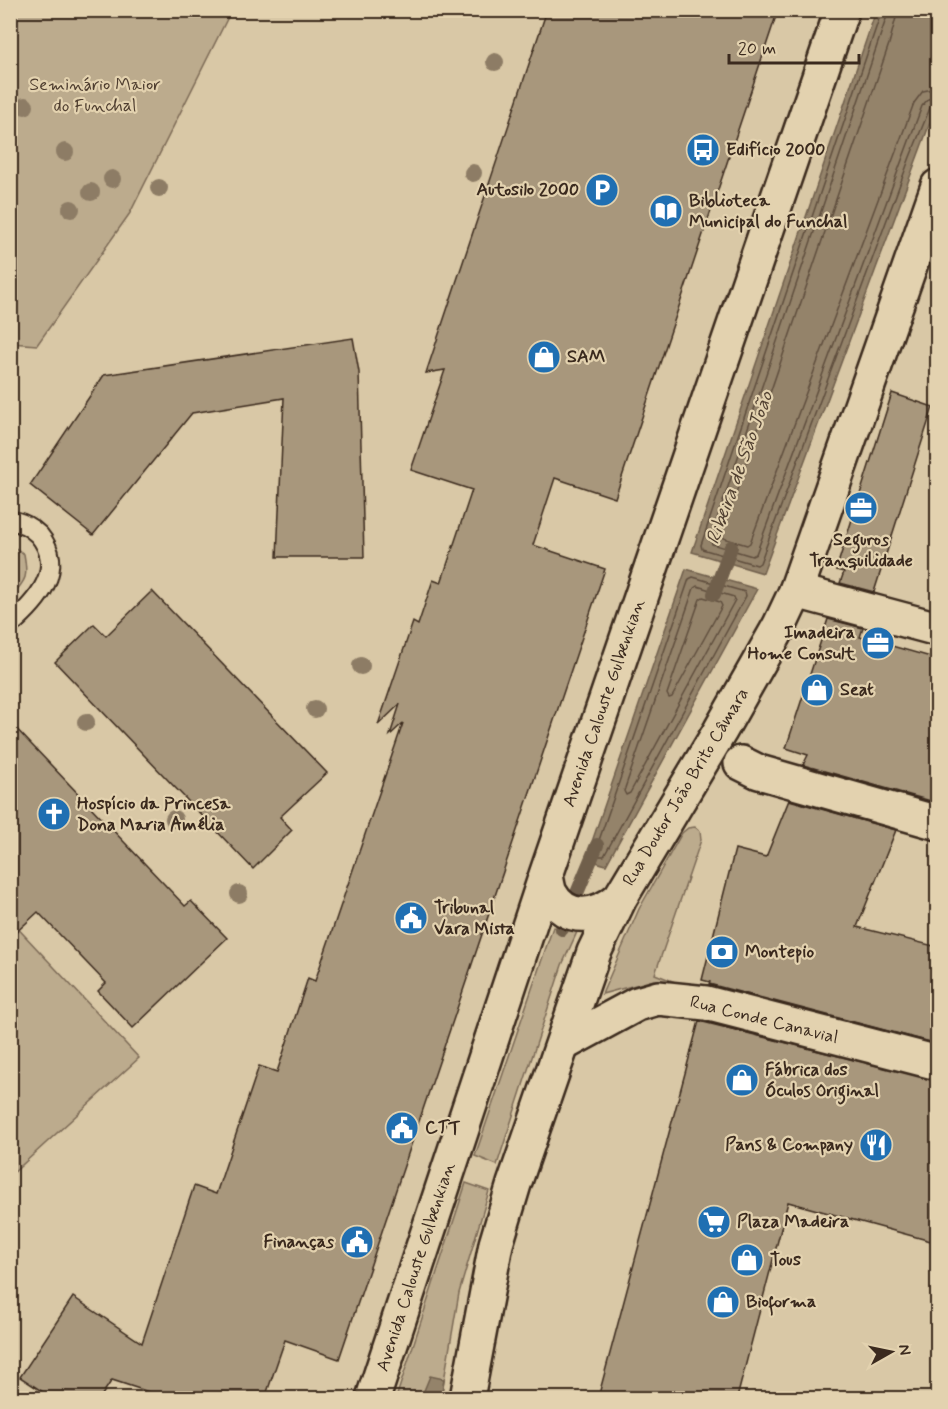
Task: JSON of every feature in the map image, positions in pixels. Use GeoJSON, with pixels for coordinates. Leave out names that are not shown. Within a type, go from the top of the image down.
{"type":"FeatureCollection","features":[{"type":"Feature","properties":{"kind":"main road","name":"Avenida Calouste Gulbenkian"},"geometry":{"type":"LineString","coordinates":[[373,1398],[546,875],[842,10]]}},
{"type":"Feature","properties":{"kind":"main road","name":"Rua Doutor João Brito Câmara"},"geometry":{"type":"LineString","coordinates":[[467,1398],[496,1244],[514,1184],[594,952],[620,898],[720,731],[779,627],[796,591],[938,186]]}},
{"type":"Feature","properties":{"kind":"main road"},"geometry":{"type":"LineString","coordinates":[[796,591],[938,629]]}},
{"type":"Feature","properties":{"kind":"main road"},"geometry":{"type":"LineString","coordinates":[[741,763],[759,772],[938,823]]}},
{"type":"Feature","properties":{"kind":"main road"},"geometry":{"type":"LineString","coordinates":[[546,875],[549,892],[560,906],[575,913],[591,915],[607,909],[620,898]]}},
{"type":"Feature","properties":{"kind":"main road","name":"Rua Conde Canavial"},"geometry":{"type":"LineString","coordinates":[[563,1044],[637,1004],[658,998],[706,1003],[938,1063]]}},
{"type":"Feature","properties":{"kind":"lane"},"geometry":{"type":"LineString","coordinates":[[10,521],[16,521],[34,530],[46,545],[51,564],[46,584],[31,607],[10,625]]}},
{"type":"Feature","properties":{"kind":"green space","name":"Seminário Maior do Funchal"},"geometry":{"type":"Polygon","coordinates":[[[11,10],[231,11],[130,213],[37,345],[11,343],[11,10]]]}},
{"type":"Feature","properties":{"kind":"green space"},"geometry":{"type":"Polygon","coordinates":[[[11,545],[24,554],[26,568],[23,581],[11,596],[11,545]]]}},
{"type":"Feature","properties":{"kind":"green space"},"geometry":{"type":"Polygon","coordinates":[[[695,827],[700,831],[701,840],[655,974],[680,984],[654,980],[602,994],[639,909],[682,833],[688,828],[695,827]]]}},
{"type":"Feature","properties":{"kind":"green space"},"geometry":{"type":"Polygon","coordinates":[[[11,921],[139,1058],[11,1175],[11,921]]]}},
{"type":"Feature","properties":{"kind":"green space"},"geometry":{"type":"Polygon","coordinates":[[[553,927],[577,932],[562,965],[497,1165],[475,1156],[553,927]]]}},
{"type":"Feature","properties":{"kind":"green space"},"geometry":{"type":"Polygon","coordinates":[[[466,1183],[489,1191],[459,1293],[441,1398],[396,1398],[466,1183]]]}},
{"type":"Feature","properties":{"kind":"water"},"geometry":{"type":"Polygon","coordinates":[[[876,11],[937,11],[937,104],[763,573],[692,552],[876,11]]]}},
{"type":"Feature","properties":{"kind":"water"},"geometry":{"type":"Polygon","coordinates":[[[686,569],[757,589],[606,865],[586,859],[686,569]]]}},
{"type":"Feature","properties":{"kind":"water"},"geometry":{"type":"Polygon","coordinates":[[[430,1376],[444,1379],[441,1398],[421,1398],[430,1376]]]}},
{"type":"Feature","properties":{"kind":"building"},"geometry":{"type":"Polygon","coordinates":[[[547,10],[778,10],[615,498],[555,478],[533,545],[605,569],[339,1359],[285,1340],[265,1398],[167,1398],[112,1380],[100,1398],[52,1398],[20,1377],[73,1297],[142,1343],[194,1186],[216,1194],[259,1066],[277,1072],[308,978],[315,981],[403,723],[390,735],[400,704],[378,725],[413,622],[418,625],[433,580],[441,583],[472,490],[411,470],[445,370],[426,373],[547,10]]]}},
{"type":"Feature","properties":{"kind":"building"},"geometry":{"type":"Polygon","coordinates":[[[353,338],[359,372],[364,557],[277,557],[284,398],[192,413],[93,535],[30,485],[104,375],[353,338]]]}},
{"type":"Feature","properties":{"kind":"building"},"geometry":{"type":"Polygon","coordinates":[[[892,393],[933,407],[874,592],[840,583],[844,572],[836,570],[892,393]]]}},
{"type":"Feature","properties":{"kind":"building"},"geometry":{"type":"Polygon","coordinates":[[[152,591],[327,773],[280,817],[292,830],[253,869],[55,662],[94,624],[106,636],[152,591]]]}},
{"type":"Feature","properties":{"kind":"building"},"geometry":{"type":"Polygon","coordinates":[[[828,619],[863,628],[860,637],[938,659],[938,803],[803,765],[808,755],[786,748],[828,619]]]}},
{"type":"Feature","properties":{"kind":"building","name":"Hospício da Princesa Dona Maria Amélia"},"geometry":{"type":"Polygon","coordinates":[[[10,722],[185,906],[191,901],[227,938],[133,1028],[98,991],[106,983],[38,912],[10,938],[10,722]]]}},
{"type":"Feature","properties":{"kind":"building"},"geometry":{"type":"Polygon","coordinates":[[[789,800],[896,830],[857,927],[938,947],[938,1044],[709,984],[710,982],[702,980],[735,849],[766,857],[789,800]]]}},
{"type":"Feature","properties":{"kind":"building","name":"Plaza Madeira"},"geometry":{"type":"Polygon","coordinates":[[[699,1021],[938,1081],[938,1243],[788,1202],[737,1398],[598,1398],[699,1021]]]}},
{"type":"Feature","properties":{"kind":"waterway","name":"Ribeira de São João"},"geometry":{"type":"LineString","coordinates":[[714,594],[731,547]]}},
{"type":"Feature","properties":{"kind":"waterway","name":"Ribeira de São João"},"geometry":{"type":"LineString","coordinates":[[562,929],[597,845]]}},
{"type":"Feature","properties":{"kind":"place","name":"Edifício 2000"},"geometry":{"type":"Point","coordinates":[703,150]}},
{"type":"Feature","properties":{"kind":"place","name":"Autosilo 2000"},"geometry":{"type":"Point","coordinates":[602,190]}},
{"type":"Feature","properties":{"kind":"place","name":"Biblioteca Municipal do Funchal"},"geometry":{"type":"Point","coordinates":[666,211]}},
{"type":"Feature","properties":{"kind":"place","name":"SAM"},"geometry":{"type":"Point","coordinates":[544,357]}},
{"type":"Feature","properties":{"kind":"place","name":"Seguros Tranquilidade"},"geometry":{"type":"Point","coordinates":[861,508]}},
{"type":"Feature","properties":{"kind":"place","name":"Imadeira Home Consult"},"geometry":{"type":"Point","coordinates":[878,643]}},
{"type":"Feature","properties":{"kind":"place","name":"Seat"},"geometry":{"type":"Point","coordinates":[817,690]}},
{"type":"Feature","properties":{"kind":"place","name":"Hospício da Princesa Dona Maria Amélia"},"geometry":{"type":"Point","coordinates":[54,814]}},
{"type":"Feature","properties":{"kind":"place","name":"Tribunal Vara Mista"},"geometry":{"type":"Point","coordinates":[411,918]}},
{"type":"Feature","properties":{"kind":"place","name":"Montepio"},"geometry":{"type":"Point","coordinates":[722,952]}},
{"type":"Feature","properties":{"kind":"place","name":"Fábrica dos Óculos Original"},"geometry":{"type":"Point","coordinates":[742,1080]}},
{"type":"Feature","properties":{"kind":"place","name":"CTT"},"geometry":{"type":"Point","coordinates":[402,1128]}},
{"type":"Feature","properties":{"kind":"place","name":"Pans & Company"},"geometry":{"type":"Point","coordinates":[876,1145]}},
{"type":"Feature","properties":{"kind":"place","name":"Plaza Madeira"},"geometry":{"type":"Point","coordinates":[714,1222]}},
{"type":"Feature","properties":{"kind":"place","name":"Finanças"},"geometry":{"type":"Point","coordinates":[357,1242]}},
{"type":"Feature","properties":{"kind":"place","name":"Tous"},"geometry":{"type":"Point","coordinates":[747,1260]}},
{"type":"Feature","properties":{"kind":"place","name":"Bioforma"},"geometry":{"type":"Point","coordinates":[723,1302]}}]}
